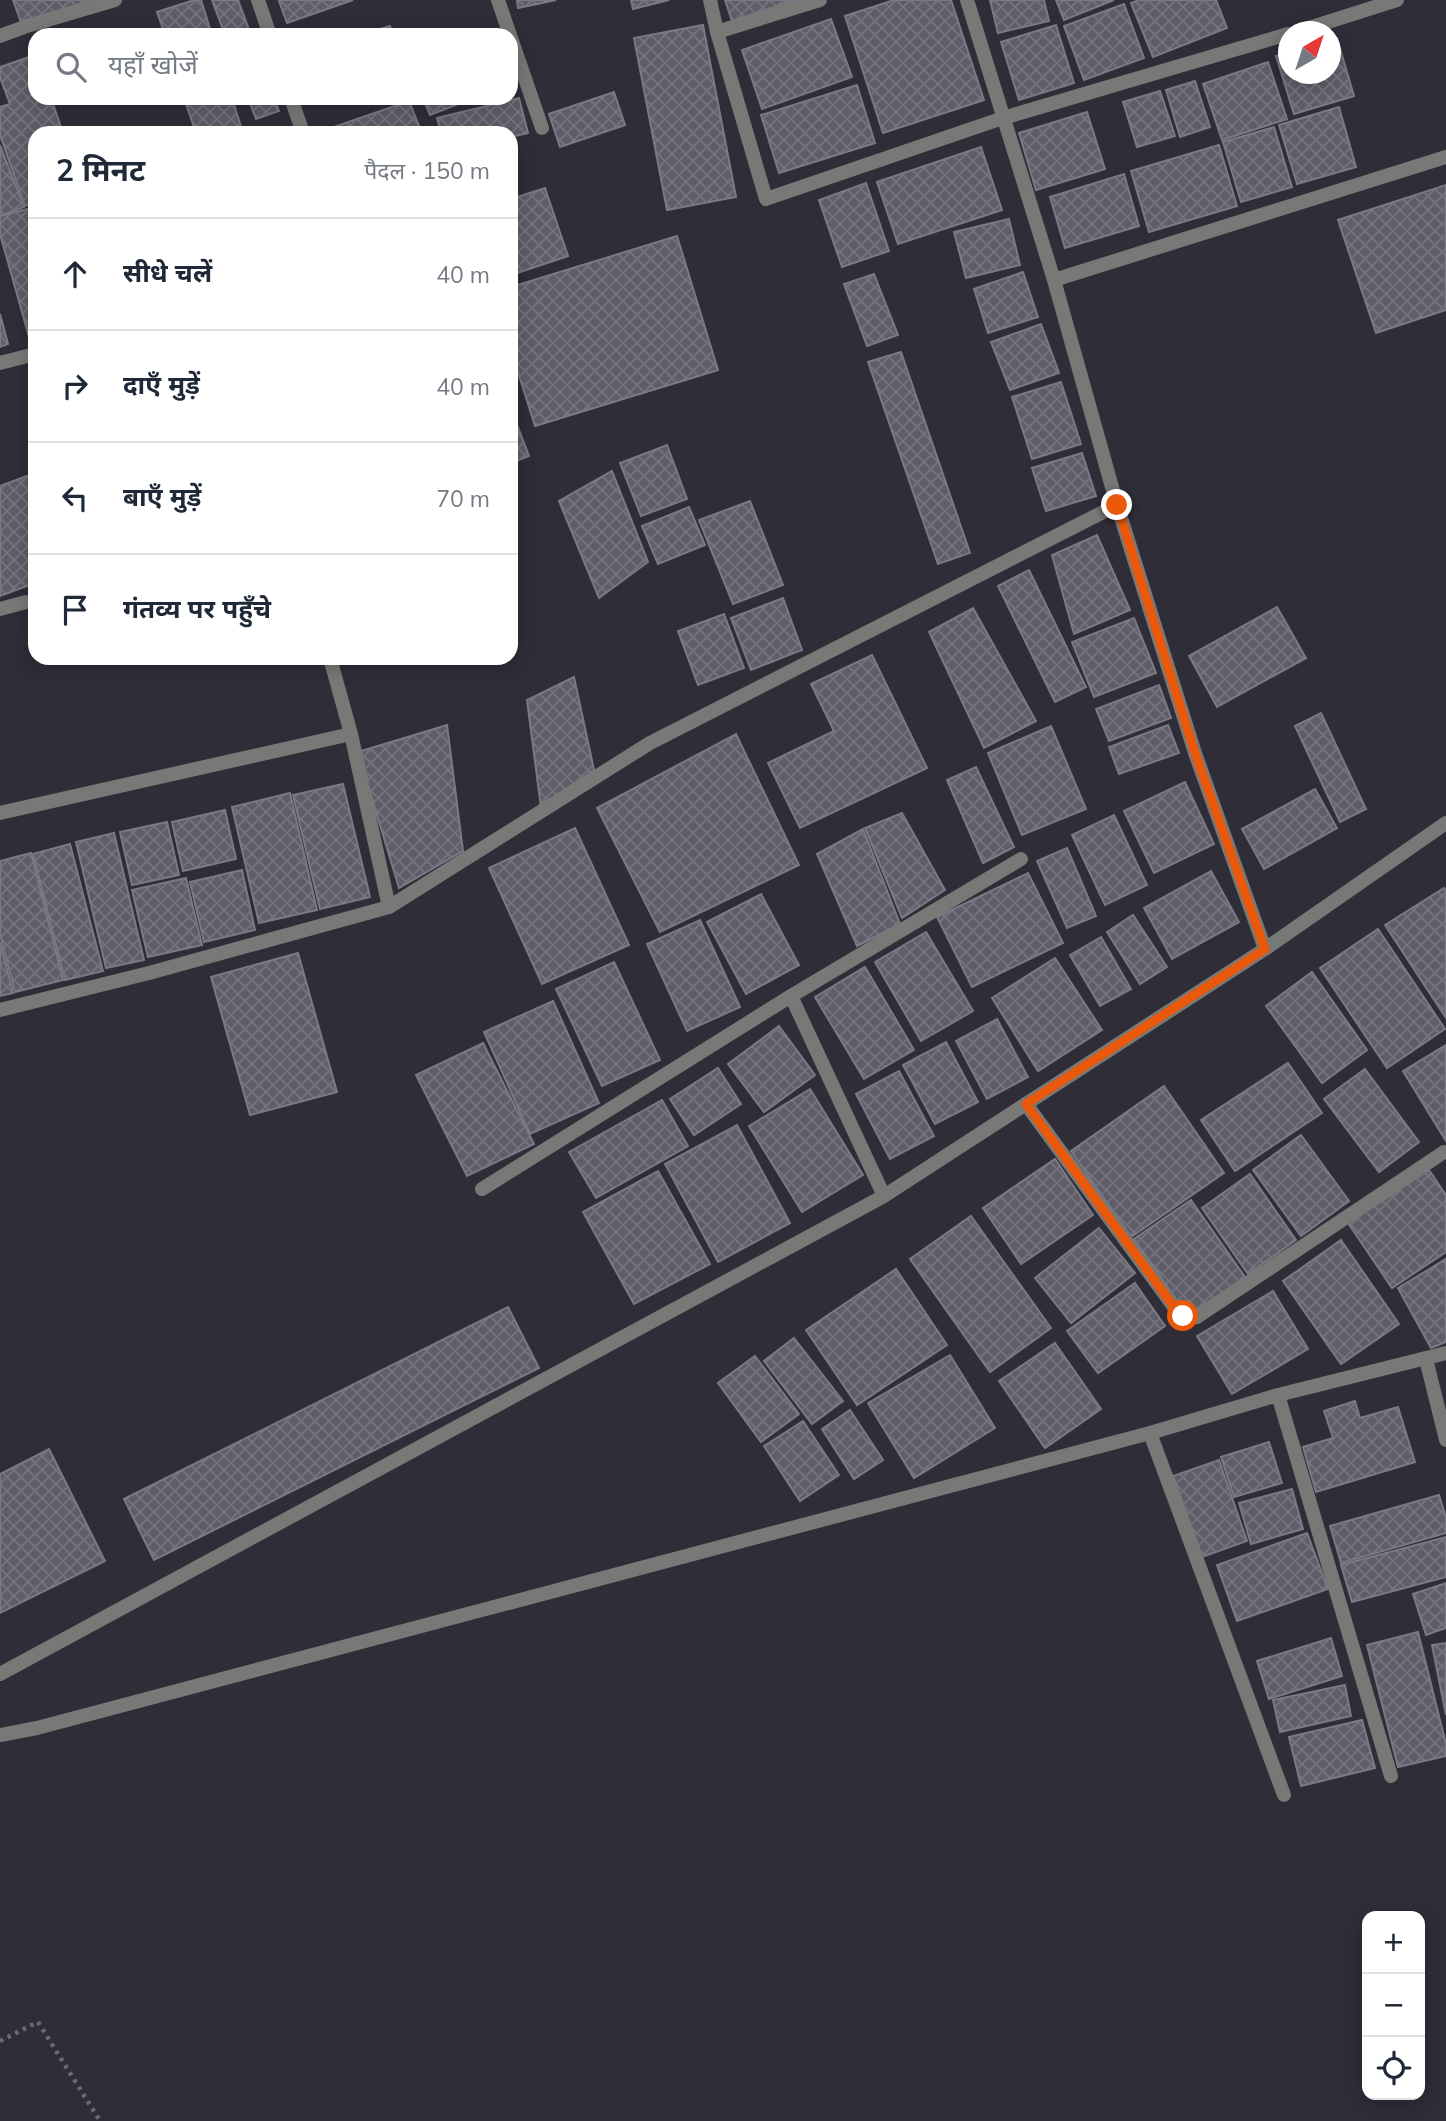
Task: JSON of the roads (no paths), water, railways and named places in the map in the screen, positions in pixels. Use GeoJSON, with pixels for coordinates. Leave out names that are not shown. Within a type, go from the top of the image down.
{"type":"FeatureCollection","features":[{"type":"Feature","properties":{"kind":"street"},"geometry":{"type":"LineString","coordinates":[[0,37],[27,26],[115,0]]}},
{"type":"Feature","properties":{"kind":"street"},"geometry":{"type":"LineString","coordinates":[[258,0],[268,28]]}},
{"type":"Feature","properties":{"kind":"street"},"geometry":{"type":"LineString","coordinates":[[498,0],[507,28]]}},
{"type":"Feature","properties":{"kind":"street"},"geometry":{"type":"LineString","coordinates":[[710,0],[766,199],[1003,118],[1278,37]]}},
{"type":"Feature","properties":{"kind":"street"},"geometry":{"type":"LineString","coordinates":[[717,32],[820,0]]}},
{"type":"Feature","properties":{"kind":"street"},"geometry":{"type":"LineString","coordinates":[[967,0],[1054,280],[1117,505],[1195,753],[1265,949]]}},
{"type":"Feature","properties":{"kind":"street"},"geometry":{"type":"LineString","coordinates":[[1331,21],[1397,0]]}},
{"type":"Feature","properties":{"kind":"street"},"geometry":{"type":"LineString","coordinates":[[518,60],[542,128]]}},
{"type":"Feature","properties":{"kind":"street"},"geometry":{"type":"LineString","coordinates":[[293,105],[301,126]]}},
{"type":"Feature","properties":{"kind":"street"},"geometry":{"type":"LineString","coordinates":[[1054,280],[1446,157]]}},
{"type":"Feature","properties":{"kind":"street"},"geometry":{"type":"LineString","coordinates":[[0,363],[28,356]]}},
{"type":"Feature","properties":{"kind":"street"},"geometry":{"type":"LineString","coordinates":[[0,1010],[149,973],[389,907],[650,743],[1117,505]]}},
{"type":"Feature","properties":{"kind":"street"},"geometry":{"type":"LineString","coordinates":[[0,609],[26,602]]}},
{"type":"Feature","properties":{"kind":"street"},"geometry":{"type":"LineString","coordinates":[[332,665],[351,734],[389,907]]}},
{"type":"Feature","properties":{"kind":"street"},"geometry":{"type":"LineString","coordinates":[[0,813],[351,734]]}},
{"type":"Feature","properties":{"kind":"street"},"geometry":{"type":"LineString","coordinates":[[0,1674],[884,1196],[1265,949],[1446,823]]}},
{"type":"Feature","properties":{"kind":"street"},"geometry":{"type":"LineString","coordinates":[[482,1189],[791,996],[1021,859]]}},
{"type":"Feature","properties":{"kind":"street"},"geometry":{"type":"LineString","coordinates":[[791,996],[884,1196]]}},
{"type":"Feature","properties":{"kind":"street"},"geometry":{"type":"LineString","coordinates":[[1026,1104],[1177,1311],[1189,1318],[1197,1317],[1444,1152]]}},
{"type":"Feature","properties":{"kind":"street"},"geometry":{"type":"LineString","coordinates":[[0,1735],[37,1728],[1150,1433],[1278,1395],[1446,1353]]}},
{"type":"Feature","properties":{"kind":"street"},"geometry":{"type":"LineString","coordinates":[[1426,1359],[1446,1440]]}},
{"type":"Feature","properties":{"kind":"street"},"geometry":{"type":"LineString","coordinates":[[1278,1395],[1391,1776]]}},
{"type":"Feature","properties":{"kind":"street"},"geometry":{"type":"LineString","coordinates":[[1150,1433],[1284,1795]]}}]}
